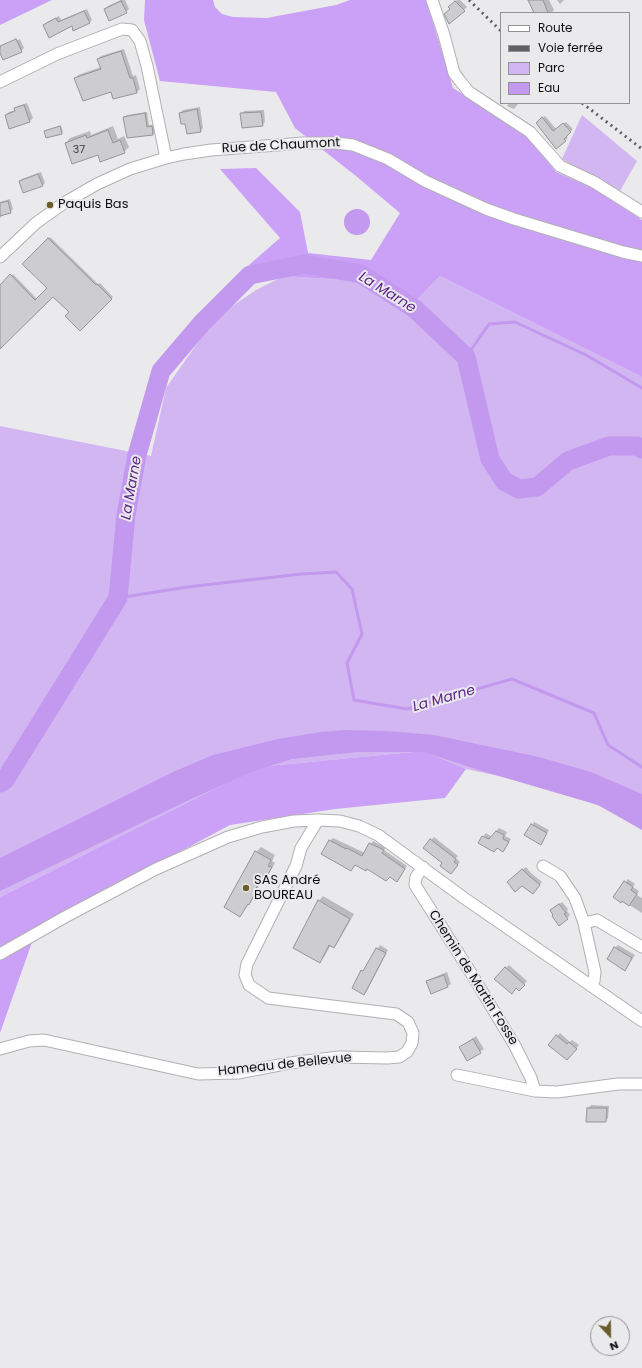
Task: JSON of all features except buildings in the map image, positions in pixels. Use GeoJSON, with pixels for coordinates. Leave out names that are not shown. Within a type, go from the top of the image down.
{"type":"FeatureCollection","features":[{"type":"Feature","properties":{"kind":"street"},"geometry":{"type":"LineString","coordinates":[[432,0],[454,73],[470,92],[530,132],[560,166],[594,182],[642,212]]}},
{"type":"Feature","properties":{"kind":"street"},"geometry":{"type":"LineString","coordinates":[[0,82],[57,54],[122,29],[132,30],[140,41],[147,66],[166,158]]}},
{"type":"Feature","properties":{"kind":"street","name":"Rue de Chaumont"},"geometry":{"type":"LineString","coordinates":[[0,257],[36,223],[72,198],[97,184],[130,169],[166,158],[211,150],[304,143],[346,143],[364,149],[388,159],[425,181],[486,209],[623,252],[642,256]]}},
{"type":"Feature","properties":{"kind":"street","name":"Hameau de Bellevue"},"geometry":{"type":"LineString","coordinates":[[0,1049],[29,1041],[44,1040],[198,1074],[238,1073],[290,1063],[338,1057],[387,1058],[399,1056],[407,1052],[412,1043],[413,1033],[408,1022],[396,1014],[268,998],[249,985],[245,975],[247,964],[296,866],[301,848],[318,820]]}},
{"type":"Feature","properties":{"kind":"street"},"geometry":{"type":"LineString","coordinates":[[0,954],[65,917],[156,869],[228,837],[262,827],[294,821],[340,821],[359,826],[378,835],[464,898],[642,1021]]}},
{"type":"Feature","properties":{"kind":"street"},"geometry":{"type":"LineString","coordinates":[[543,866],[560,876],[576,898],[584,923],[595,972],[594,981],[591,986]]}},
{"type":"Feature","properties":{"kind":"street","name":"Chemin de Martin Fosse"},"geometry":{"type":"LineString","coordinates":[[423,867],[416,877],[415,885],[471,973],[511,1040],[531,1078],[535,1091]]}},
{"type":"Feature","properties":{"kind":"street"},"geometry":{"type":"LineString","coordinates":[[584,923],[597,920],[642,947]]}},
{"type":"Feature","properties":{"kind":"street"},"geometry":{"type":"LineString","coordinates":[[457,1075],[535,1091],[557,1092],[618,1084],[642,1084]]}},
{"type":"Feature","properties":{"kind":"green space"},"geometry":{"type":"Polygon","coordinates":[[[582,115],[637,161],[620,191],[562,159],[582,115]]]}},
{"type":"Feature","properties":{"kind":"green space"},"geometry":{"type":"Polygon","coordinates":[[[284,276],[358,281],[404,313],[440,276],[642,377],[642,822],[550,787],[466,769],[423,751],[258,767],[0,897],[0,426],[151,456],[166,388],[215,318],[256,290],[284,276]]]}},
{"type":"Feature","properties":{"kind":"shaded area"},"geometry":{"type":"Polygon","coordinates":[[[0,0],[52,0],[0,25],[0,0]]]}},
{"type":"Feature","properties":{"kind":"shaded area"},"geometry":{"type":"Polygon","coordinates":[[[145,0],[213,0],[215,7],[222,14],[233,17],[267,18],[336,5],[350,0],[426,0],[453,88],[526,134],[556,172],[595,189],[642,220],[642,377],[440,276],[404,313],[358,281],[284,276],[249,265],[280,238],[220,169],[256,168],[300,212],[308,253],[371,260],[400,213],[295,128],[276,92],[160,81],[144,20],[145,0]]]}},
{"type":"Feature","properties":{"kind":"shaded area"},"geometry":{"type":"Polygon","coordinates":[[[423,751],[466,769],[445,798],[335,809],[230,825],[37,928],[0,1033],[0,897],[258,767],[423,751]]]}},
{"type":"Feature","properties":{"kind":"water"},"geometry":{"type":"Polygon","coordinates":[[[357,209],[366,213],[370,222],[366,231],[357,235],[348,231],[344,222],[348,213],[357,209]]]}},
{"type":"Feature","properties":{"kind":"water"},"geometry":{"type":"Polygon","coordinates":[[[345,730],[386,731],[434,735],[539,757],[591,772],[642,794],[642,830],[598,805],[423,752],[357,752],[292,759],[254,771],[187,801],[0,891],[0,858],[173,772],[213,755],[278,739],[321,732],[345,730]]]}},
{"type":"Feature","properties":{"kind":"waterway","name":"La Marne"},"geometry":{"type":"LineString","coordinates":[[0,783],[5,780],[118,598],[126,515],[137,455],[161,371],[202,323],[250,275],[305,264],[361,274],[415,309],[466,357],[490,459],[504,481],[519,489],[537,487],[568,461],[609,446],[637,446],[642,449]]}},
{"type":"Feature","properties":{"kind":"waterway"},"geometry":{"type":"LineString","coordinates":[[466,357],[489,324],[515,322],[586,355],[642,388]]}},
{"type":"Feature","properties":{"kind":"waterway","name":"La Marne"},"geometry":{"type":"LineString","coordinates":[[118,598],[187,587],[301,574],[336,572],[352,589],[362,634],[347,663],[354,700],[407,709],[512,679],[594,713],[608,745],[642,767]]}},
{"type":"Feature","properties":{"kind":"railway"},"geometry":{"type":"LineString","coordinates":[[469,0],[500,30]]}},
{"type":"Feature","properties":{"kind":"railway"},"geometry":{"type":"LineString","coordinates":[[583,104],[642,149]]}},
{"type":"Feature","properties":{"kind":"place","name":"Paquis Bas"},"geometry":{"type":"Point","coordinates":[50,205]}},
{"type":"Feature","properties":{"kind":"place","name":"SAS André BOUREAU"},"geometry":{"type":"Point","coordinates":[246,888]}}]}
